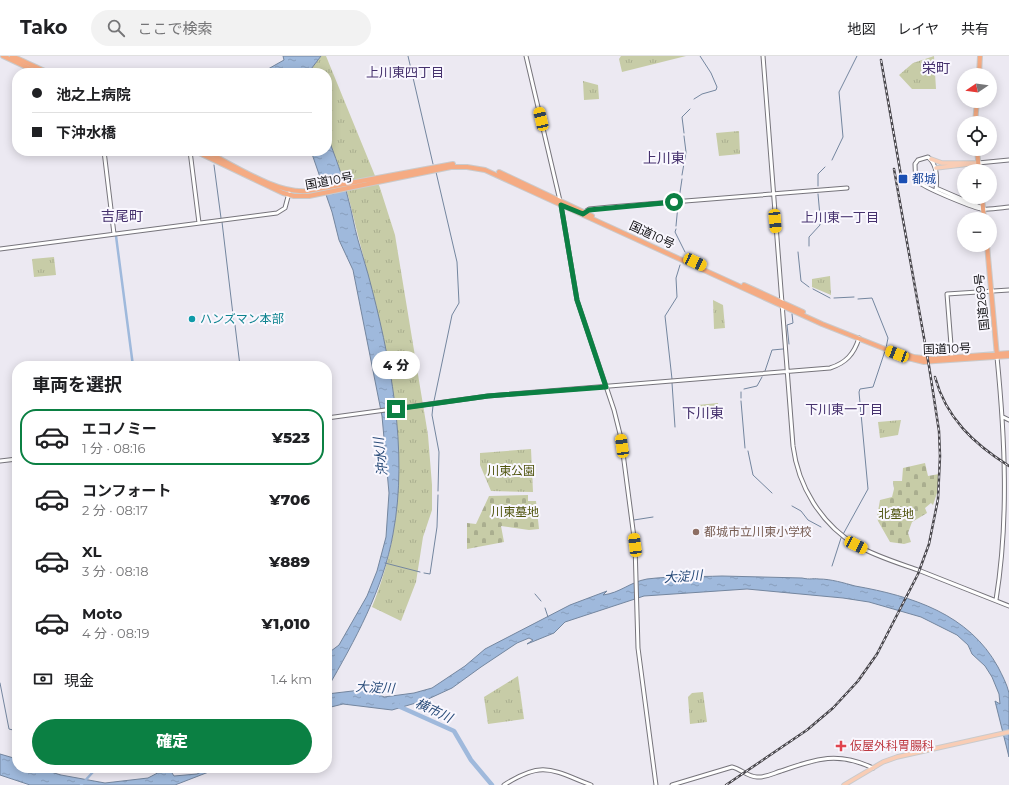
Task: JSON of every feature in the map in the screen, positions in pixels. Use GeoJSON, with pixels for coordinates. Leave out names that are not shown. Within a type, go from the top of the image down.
{"type":"FeatureCollection","features":[{"type":"Feature","properties":{"kind":"highway"},"geometry":{"type":"LineString","coordinates":[[3,56],[28,68]]}},
{"type":"Feature","properties":{"kind":"highway"},"geometry":{"type":"LineString","coordinates":[[12,56],[38,68]]}},
{"type":"Feature","properties":{"kind":"highway"},"geometry":{"type":"LineString","coordinates":[[979,68],[980,56]]}},
{"type":"Feature","properties":{"kind":"highway","name":"国道10号"},"geometry":{"type":"LineString","coordinates":[[205,156],[274,190],[305,196],[444,165],[469,164],[491,169],[561,203],[858,339],[888,349],[924,358],[952,359],[1009,354]]}},
{"type":"Feature","properties":{"kind":"highway","name":"国道10号"},"geometry":{"type":"LineString","coordinates":[[215,156],[289,193],[376,180]]}},
{"type":"Feature","properties":{"kind":"highway"},"geometry":{"type":"LineString","coordinates":[[978,156],[978,163]]}},
{"type":"Feature","properties":{"kind":"highway"},"geometry":{"type":"LineString","coordinates":[[983,204],[984,209]]}},
{"type":"Feature","properties":{"kind":"highway","name":"国道269号"},"geometry":{"type":"LineString","coordinates":[[988,252],[997,355]]}},
{"type":"Feature","properties":{"kind":"main road"},"geometry":{"type":"LineString","coordinates":[[931,159],[942,164],[978,163]]}},
{"type":"Feature","properties":{"kind":"main road"},"geometry":{"type":"LineString","coordinates":[[936,168],[978,163]]}},
{"type":"Feature","properties":{"kind":"main road"},"geometry":{"type":"LineString","coordinates":[[844,785],[873,768],[897,757],[1009,732]]}},
{"type":"Feature","properties":{"kind":"street"},"geometry":{"type":"LineString","coordinates":[[526,56],[561,203],[577,300],[606,387],[621,438],[636,568],[639,655],[656,785]]}},
{"type":"Feature","properties":{"kind":"street"},"geometry":{"type":"LineString","coordinates":[[763,56],[772,194],[794,458],[808,495],[831,525],[841,534],[873,553],[1009,606]]}},
{"type":"Feature","properties":{"kind":"street"},"geometry":{"type":"LineString","coordinates":[[105,156],[114,234]]}},
{"type":"Feature","properties":{"kind":"street"},"geometry":{"type":"LineString","coordinates":[[191,156],[199,223]]}},
{"type":"Feature","properties":{"kind":"street"},"geometry":{"type":"LineString","coordinates":[[936,189],[936,168],[931,159],[928,157],[922,158],[915,164],[919,182],[984,209],[1009,207]]}},
{"type":"Feature","properties":{"kind":"street"},"geometry":{"type":"LineString","coordinates":[[978,163],[1009,160]]}},
{"type":"Feature","properties":{"kind":"street"},"geometry":{"type":"LineString","coordinates":[[583,213],[610,207],[847,188]]}},
{"type":"Feature","properties":{"kind":"street"},"geometry":{"type":"LineString","coordinates":[[0,249],[277,213],[285,208],[289,193]]}},
{"type":"Feature","properties":{"kind":"street"},"geometry":{"type":"LineString","coordinates":[[952,359],[947,294],[1009,290]]}},
{"type":"Feature","properties":{"kind":"street"},"geometry":{"type":"LineString","coordinates":[[332,417],[488,396],[830,368],[842,364],[854,351],[858,339]]}},
{"type":"Feature","properties":{"kind":"street"},"geometry":{"type":"LineString","coordinates":[[996,600],[1003,572],[1007,522],[1003,417],[997,355]]}},
{"type":"Feature","properties":{"kind":"street"},"geometry":{"type":"LineString","coordinates":[[1003,417],[1009,420]]}},
{"type":"Feature","properties":{"kind":"street"},"geometry":{"type":"LineString","coordinates":[[0,461],[12,460]]}},
{"type":"Feature","properties":{"kind":"street"},"geometry":{"type":"LineString","coordinates":[[672,785],[732,767],[756,777],[764,777],[811,760],[823,758],[843,759],[862,763],[873,768]]}},
{"type":"Feature","properties":{"kind":"street"},"geometry":{"type":"LineString","coordinates":[[504,785],[520,775],[533,770],[546,769],[562,773],[591,785]]}},
{"type":"Feature","properties":{"kind":"green space"},"geometry":{"type":"Polygon","coordinates":[[[321,56],[326,56],[331,68],[312,68],[321,56]]]}},
{"type":"Feature","properties":{"kind":"green space"},"geometry":{"type":"Polygon","coordinates":[[[621,56],[686,56],[622,72],[619,59],[621,56]]]}},
{"type":"Feature","properties":{"kind":"green space"},"geometry":{"type":"Polygon","coordinates":[[[934,56],[936,89],[912,89],[899,75],[913,63],[934,56]]]}},
{"type":"Feature","properties":{"kind":"green space"},"geometry":{"type":"Polygon","coordinates":[[[332,71],[380,188],[395,235],[428,435],[432,485],[432,510],[423,537],[416,582],[401,621],[372,607],[389,555],[397,504],[398,453],[394,403],[386,352],[375,301],[344,183],[332,153],[332,71]]]}},
{"type":"Feature","properties":{"kind":"green space"},"geometry":{"type":"Polygon","coordinates":[[[583,81],[598,85],[599,99],[584,100],[583,81]]]}},
{"type":"Feature","properties":{"kind":"green space"},"geometry":{"type":"Polygon","coordinates":[[[739,131],[740,154],[719,156],[716,133],[739,131]]]}},
{"type":"Feature","properties":{"kind":"green space"},"geometry":{"type":"Polygon","coordinates":[[[54,257],[56,275],[34,277],[32,259],[54,257]]]}},
{"type":"Feature","properties":{"kind":"green space"},"geometry":{"type":"Polygon","coordinates":[[[830,276],[831,295],[812,287],[812,279],[830,276]]]}},
{"type":"Feature","properties":{"kind":"green space"},"geometry":{"type":"Polygon","coordinates":[[[713,300],[723,305],[725,328],[714,329],[713,300]]]}},
{"type":"Feature","properties":{"kind":"green space"},"geometry":{"type":"Polygon","coordinates":[[[718,403],[719,413],[698,415],[697,405],[718,403]]]}},
{"type":"Feature","properties":{"kind":"green space"},"geometry":{"type":"Polygon","coordinates":[[[901,420],[898,435],[880,438],[878,422],[901,420]]]}},
{"type":"Feature","properties":{"kind":"green space","name":"川東公園"},"geometry":{"type":"Polygon","coordinates":[[[531,449],[533,492],[491,491],[480,465],[480,453],[531,449]]]}},
{"type":"Feature","properties":{"kind":"green space","name":"北墓地"},"geometry":{"type":"Polygon","coordinates":[[[925,463],[928,476],[939,474],[937,493],[933,505],[931,503],[925,508],[927,513],[912,522],[908,533],[911,542],[904,544],[890,542],[877,517],[880,500],[892,497],[894,489],[893,481],[902,481],[903,468],[925,463]]]}},
{"type":"Feature","properties":{"kind":"green space","name":"川東墓地"},"geometry":{"type":"Polygon","coordinates":[[[528,495],[528,501],[536,501],[539,529],[529,530],[501,526],[504,542],[467,549],[467,523],[476,524],[489,496],[528,495]]]}},
{"type":"Feature","properties":{"kind":"green space"},"geometry":{"type":"Polygon","coordinates":[[[518,676],[524,719],[488,724],[484,697],[518,676]]]}},
{"type":"Feature","properties":{"kind":"green space"},"geometry":{"type":"Polygon","coordinates":[[[703,692],[707,722],[690,724],[688,697],[692,693],[703,692]]]}},
{"type":"Feature","properties":{"kind":"water"},"geometry":{"type":"Polygon","coordinates":[[[283,56],[321,56],[312,68],[270,68],[284,60],[283,56]]]}},
{"type":"Feature","properties":{"kind":"water"},"geometry":{"type":"Polygon","coordinates":[[[332,148],[339,166],[351,208],[376,305],[390,370],[398,436],[399,469],[393,534],[382,575],[358,633],[332,680],[332,650],[339,645],[367,596],[377,571],[386,537],[389,493],[382,416],[353,270],[339,240],[332,212],[313,156],[332,156],[332,148]]]}},
{"type":"Feature","properties":{"kind":"water"},"geometry":{"type":"Polygon","coordinates":[[[722,576],[833,580],[897,595],[937,610],[971,633],[986,649],[998,667],[1006,683],[1009,693],[1009,757],[995,701],[1000,704],[999,694],[992,677],[985,666],[972,654],[968,645],[957,635],[921,617],[869,602],[843,598],[747,589],[644,596],[565,622],[554,633],[527,644],[533,640],[529,638],[517,643],[452,688],[426,700],[392,710],[343,704],[332,707],[332,693],[361,690],[384,694],[381,695],[384,697],[414,693],[432,688],[465,666],[485,649],[570,605],[607,591],[603,595],[615,592],[641,580],[675,577],[722,576]]]}},
{"type":"Feature","properties":{"kind":"water"},"geometry":{"type":"Polygon","coordinates":[[[0,754],[12,758],[12,773],[54,773],[105,783],[148,778],[158,773],[172,773],[174,776],[206,773],[175,785],[30,785],[0,775],[0,754]]]}},
{"type":"Feature","properties":{"kind":"waterway"},"geometry":{"type":"LineString","coordinates":[[408,56],[433,164]]}},
{"type":"Feature","properties":{"kind":"waterway"},"geometry":{"type":"LineString","coordinates":[[694,99],[702,94],[716,90],[717,87],[711,73],[700,56]]}},
{"type":"Feature","properties":{"kind":"waterway"},"geometry":{"type":"LineString","coordinates":[[832,160],[843,137],[839,92],[857,56]]}},
{"type":"Feature","properties":{"kind":"waterway"},"geometry":{"type":"LineString","coordinates":[[684,133],[682,117],[690,109]]}},
{"type":"Feature","properties":{"kind":"waterway"},"geometry":{"type":"LineString","coordinates":[[682,175],[686,152],[684,136]]}},
{"type":"Feature","properties":{"kind":"waterway"},"geometry":{"type":"LineString","coordinates":[[214,165],[221,218]]}},
{"type":"Feature","properties":{"kind":"waterway"},"geometry":{"type":"LineString","coordinates":[[818,186],[818,174],[825,167]]}},
{"type":"Feature","properties":{"kind":"waterway"},"geometry":{"type":"LineString","coordinates":[[434,401],[452,315],[459,303],[457,262],[436,172]]}},
{"type":"Feature","properties":{"kind":"waterway"},"geometry":{"type":"LineString","coordinates":[[679,199],[682,179]]}},
{"type":"Feature","properties":{"kind":"waterway"},"geometry":{"type":"LineString","coordinates":[[818,194],[820,216]]}},
{"type":"Feature","properties":{"kind":"waterway"},"geometry":{"type":"LineString","coordinates":[[676,226],[678,205]]}},
{"type":"Feature","properties":{"kind":"waterway"},"geometry":{"type":"LineString","coordinates":[[809,246],[809,237],[820,225],[820,219]]}},
{"type":"Feature","properties":{"kind":"waterway"},"geometry":{"type":"LineString","coordinates":[[222,222],[234,323]]}},
{"type":"Feature","properties":{"kind":"waterway"},"geometry":{"type":"LineString","coordinates":[[676,229],[675,232],[685,252]]}},
{"type":"Feature","properties":{"kind":"waterway"},"geometry":{"type":"LineString","coordinates":[[116,236],[132,361]]}},
{"type":"Feature","properties":{"kind":"waterway"},"geometry":{"type":"LineString","coordinates":[[798,252],[801,281],[809,287]]}},
{"type":"Feature","properties":{"kind":"waterway"},"geometry":{"type":"LineString","coordinates":[[672,379],[665,316],[677,297],[676,278],[680,265]]}},
{"type":"Feature","properties":{"kind":"waterway"},"geometry":{"type":"LineString","coordinates":[[813,289],[830,298]]}},
{"type":"Feature","properties":{"kind":"waterway"},"geometry":{"type":"LineString","coordinates":[[834,298],[854,297]]}},
{"type":"Feature","properties":{"kind":"waterway"},"geometry":{"type":"LineString","coordinates":[[858,299],[872,298],[888,338],[886,348]]}},
{"type":"Feature","properties":{"kind":"waterway"},"geometry":{"type":"LineString","coordinates":[[789,344],[787,325],[793,323],[792,314]]}},
{"type":"Feature","properties":{"kind":"waterway"},"geometry":{"type":"LineString","coordinates":[[235,325],[239,361]]}},
{"type":"Feature","properties":{"kind":"waterway"},"geometry":{"type":"LineString","coordinates":[[765,371],[772,350],[783,349]]}},
{"type":"Feature","properties":{"kind":"waterway"},"geometry":{"type":"LineString","coordinates":[[832,566],[841,538],[868,489],[859,392],[860,389],[873,387],[885,351]]}},
{"type":"Feature","properties":{"kind":"waterway"},"geometry":{"type":"LineString","coordinates":[[744,389],[757,386],[762,377]]}},
{"type":"Feature","properties":{"kind":"waterway"},"geometry":{"type":"LineString","coordinates":[[672,383],[675,427]]}},
{"type":"Feature","properties":{"kind":"waterway"},"geometry":{"type":"LineString","coordinates":[[741,392],[741,398]]}},
{"type":"Feature","properties":{"kind":"waterway"},"geometry":{"type":"LineString","coordinates":[[741,401],[745,448]]}},
{"type":"Feature","properties":{"kind":"waterway"},"geometry":{"type":"LineString","coordinates":[[433,406],[432,415],[439,452],[438,491]]}},
{"type":"Feature","properties":{"kind":"waterway"},"geometry":{"type":"LineString","coordinates":[[748,451],[753,475],[772,493]]}},
{"type":"Feature","properties":{"kind":"waterway"},"geometry":{"type":"LineString","coordinates":[[424,573],[430,574],[437,527],[438,495]]}},
{"type":"Feature","properties":{"kind":"waterway"},"geometry":{"type":"LineString","coordinates":[[792,506],[801,511],[808,520],[821,527]]}},
{"type":"Feature","properties":{"kind":"waterway"},"geometry":{"type":"LineString","coordinates":[[634,520],[653,517]]}},
{"type":"Feature","properties":{"kind":"waterway"},"geometry":{"type":"LineString","coordinates":[[385,563],[420,572]]}},
{"type":"Feature","properties":{"kind":"waterway"},"geometry":{"type":"LineString","coordinates":[[535,594],[541,601]]}},
{"type":"Feature","properties":{"kind":"waterway"},"geometry":{"type":"LineString","coordinates":[[545,608],[548,617]]}},
{"type":"Feature","properties":{"kind":"waterway"},"geometry":{"type":"LineString","coordinates":[[0,683],[9,729],[12,730]]}},
{"type":"Feature","properties":{"kind":"waterway","name":"横市川"},"geometry":{"type":"LineString","coordinates":[[396,705],[454,731],[471,760],[492,785]]}},
{"type":"Feature","properties":{"kind":"waterway"},"geometry":{"type":"LineString","coordinates":[[81,785],[92,773]]}},
{"type":"Feature","properties":{"kind":"railway"},"geometry":{"type":"LineString","coordinates":[[881,60],[901,176]]}},
{"type":"Feature","properties":{"kind":"railway"},"geometry":{"type":"LineString","coordinates":[[726,785],[807,730],[833,708],[858,681],[877,654],[918,574],[929,544],[938,499],[940,456],[939,431],[894,169]]}},
{"type":"Feature","properties":{"kind":"railway"},"geometry":{"type":"LineString","coordinates":[[935,377],[946,405],[963,429],[984,449],[1009,466]]}},
{"type":"Feature","properties":{"kind":"place","name":"都城"},"geometry":{"type":"Point","coordinates":[903,179]}},
{"type":"Feature","properties":{"kind":"place","name":"ハンズマン本部"},"geometry":{"type":"Point","coordinates":[192,319]}},
{"type":"Feature","properties":{"kind":"place","name":"都城市立川東小学校"},"geometry":{"type":"Point","coordinates":[696,532]}},
{"type":"Feature","properties":{"kind":"place","name":"仮屋外科胃腸科"},"geometry":{"type":"Point","coordinates":[841,746]}},
{"type":"Feature","properties":{"kind":"district","name":"栄町"},"geometry":{"type":"Point","coordinates":[936,68]}},
{"type":"Feature","properties":{"kind":"district","name":"上川東四丁目"},"geometry":{"type":"Point","coordinates":[405,72]}},
{"type":"Feature","properties":{"kind":"district","name":"上川東"},"geometry":{"type":"Point","coordinates":[664,158]}},
{"type":"Feature","properties":{"kind":"district","name":"吉尾町"},"geometry":{"type":"Point","coordinates":[122,216]}},
{"type":"Feature","properties":{"kind":"district","name":"上川東一丁目"},"geometry":{"type":"Point","coordinates":[840,217]}},
{"type":"Feature","properties":{"kind":"district","name":"下川東一丁目"},"geometry":{"type":"Point","coordinates":[844,409]}},
{"type":"Feature","properties":{"kind":"district","name":"下川東"},"geometry":{"type":"Point","coordinates":[703,413]}},
{"type":"Feature","properties":{"kind":"route"},"geometry":{"type":"LineString","coordinates":[[396,409],[488,396],[606,387],[577,300],[561,205],[583,214],[589,210],[610,207],[674,202]]}},
{"type":"Feature","properties":{"kind":"water label","name":"沖水川"},"geometry":{"type":"Point","coordinates":[380,457]}},
{"type":"Feature","properties":{"kind":"water label","name":"大淀川"},"geometry":{"type":"Point","coordinates":[683,576]}},
{"type":"Feature","properties":{"kind":"water label","name":"大淀川"},"geometry":{"type":"Point","coordinates":[375,687]}}]}
